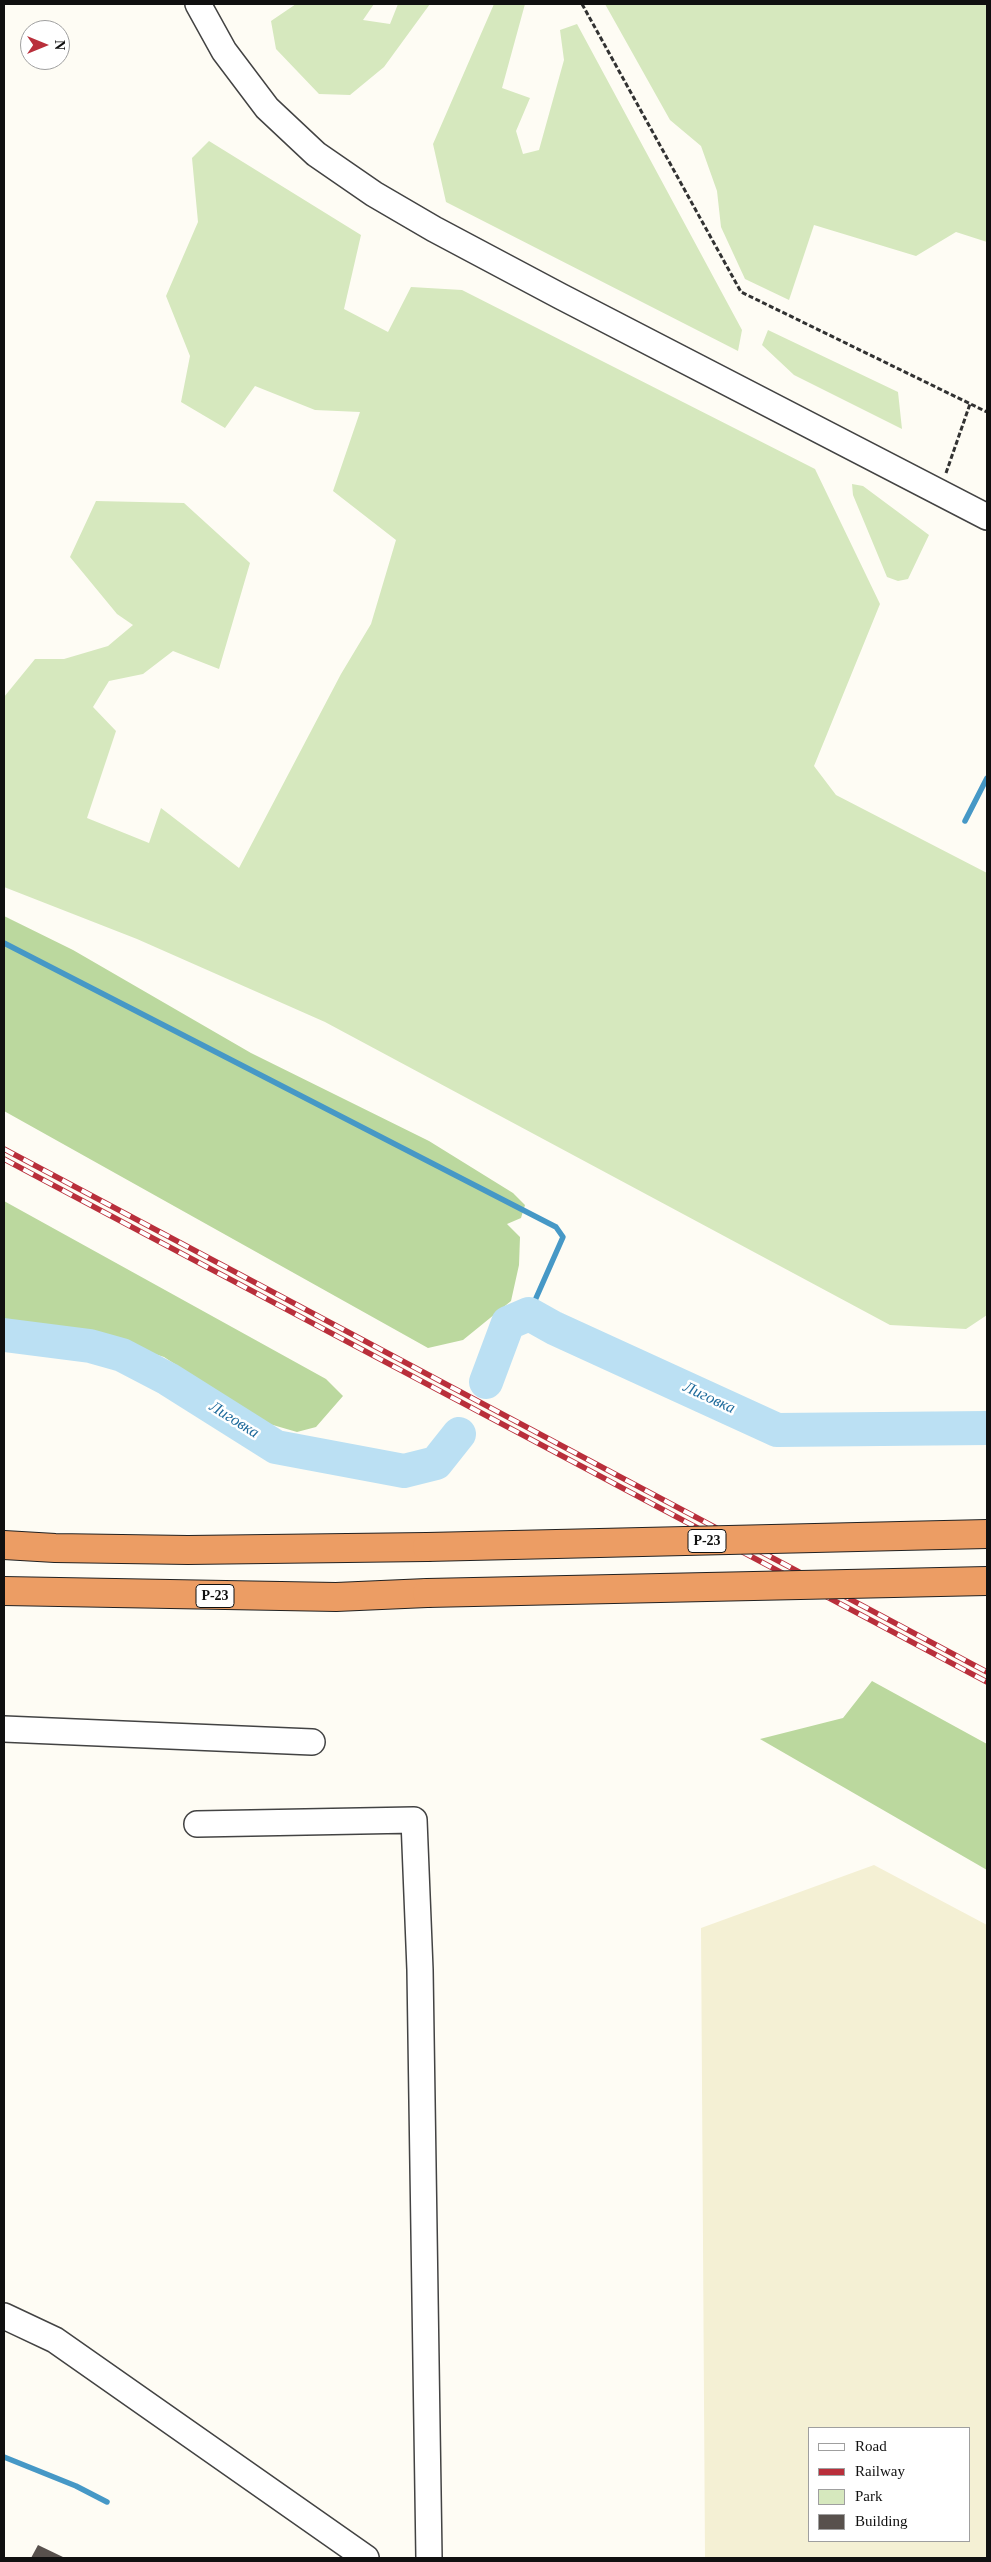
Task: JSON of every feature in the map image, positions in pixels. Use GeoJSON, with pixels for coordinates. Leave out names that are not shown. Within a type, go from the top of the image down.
{"type":"FeatureCollection","features":[{"type":"Feature","properties":{"kind":"highway","name":"Р-23"},"geometry":{"type":"LineString","coordinates":[[4,1545],[55,1548],[188,1550],[427,1547],[987,1534]]}},
{"type":"Feature","properties":{"kind":"highway","name":"Р-23"},"geometry":{"type":"LineString","coordinates":[[4,1591],[336,1597],[427,1593],[987,1581]]}},
{"type":"Feature","properties":{"kind":"street"},"geometry":{"type":"LineString","coordinates":[[198,4],[224,51],[267,108],[316,154],[374,194],[434,229],[551,292],[987,517]]}},
{"type":"Feature","properties":{"kind":"street"},"geometry":{"type":"LineString","coordinates":[[4,1729],[312,1742]]}},
{"type":"Feature","properties":{"kind":"street"},"geometry":{"type":"LineString","coordinates":[[197,1824],[414,1820],[420,1980],[429,2558]]}},
{"type":"Feature","properties":{"kind":"street"},"geometry":{"type":"LineString","coordinates":[[4,2316],[55,2340],[366,2558]]}},
{"type":"Feature","properties":{"kind":"path"},"geometry":{"type":"LineString","coordinates":[[582,4],[741,292],[987,412]]}},
{"type":"Feature","properties":{"kind":"path"},"geometry":{"type":"LineString","coordinates":[[939,492],[970,404]]}},
{"type":"Feature","properties":{"kind":"shaded area"},"geometry":{"type":"Polygon","coordinates":[[[874,1865],[987,1925],[987,2558],[705,2558],[701,1928],[874,1865]]]}},
{"type":"Feature","properties":{"kind":"green space"},"geometry":{"type":"Polygon","coordinates":[[[296,4],[374,4],[363,20],[390,24],[398,4],[430,4],[384,67],[350,95],[319,94],[276,49],[271,21],[296,4]]]}},
{"type":"Feature","properties":{"kind":"green space"},"geometry":{"type":"Polygon","coordinates":[[[494,4],[525,4],[502,88],[530,98],[516,131],[523,154],[539,150],[564,60],[560,30],[577,24],[742,330],[738,351],[446,202],[433,144],[494,4]]]}},
{"type":"Feature","properties":{"kind":"green space"},"geometry":{"type":"Polygon","coordinates":[[[605,4],[987,4],[987,242],[956,232],[916,256],[814,225],[789,300],[745,279],[721,227],[717,191],[701,146],[670,120],[605,4]]]}},
{"type":"Feature","properties":{"kind":"green space"},"geometry":{"type":"Polygon","coordinates":[[[209,141],[361,235],[344,309],[388,332],[411,287],[462,290],[815,469],[880,604],[814,766],[836,795],[987,873],[987,1315],[966,1329],[890,1325],[325,1022],[137,939],[4,887],[4,697],[35,659],[64,659],[108,646],[133,625],[117,614],[70,557],[96,501],[184,503],[250,563],[219,669],[173,651],[143,674],[109,681],[93,707],[116,731],[87,818],[149,843],[161,808],[239,868],[341,674],[371,624],[396,540],[333,491],[360,412],[315,410],[255,386],[225,428],[181,402],[190,356],[166,296],[198,222],[192,158],[209,141]]]}},
{"type":"Feature","properties":{"kind":"green space"},"geometry":{"type":"Polygon","coordinates":[[[768,330],[898,392],[902,429],[794,375],[762,345],[768,330]]]}},
{"type":"Feature","properties":{"kind":"green space"},"geometry":{"type":"Polygon","coordinates":[[[852,484],[863,486],[929,535],[908,579],[898,581],[887,577],[853,495],[852,484]]]}},
{"type":"Feature","properties":{"kind":"green space"},"geometry":{"type":"Polygon","coordinates":[[[4,916],[73,950],[251,1053],[429,1141],[513,1193],[525,1205],[521,1218],[507,1224],[520,1237],[519,1265],[511,1301],[463,1340],[428,1348],[4,1111],[4,916]]]}},
{"type":"Feature","properties":{"kind":"green space"},"geometry":{"type":"Polygon","coordinates":[[[4,1201],[326,1379],[343,1396],[316,1427],[297,1432],[266,1423],[164,1357],[112,1340],[4,1326],[4,1201]]]}},
{"type":"Feature","properties":{"kind":"green space"},"geometry":{"type":"Polygon","coordinates":[[[872,1681],[987,1744],[987,1870],[760,1739],[843,1718],[872,1681]]]}},
{"type":"Feature","properties":{"kind":"building"},"geometry":{"type":"Polygon","coordinates":[[[38,2545],[65,2558],[31,2558],[38,2545]]]}},
{"type":"Feature","properties":{"kind":"waterway"},"geometry":{"type":"LineString","coordinates":[[965,821],[987,778]]}},
{"type":"Feature","properties":{"kind":"waterway"},"geometry":{"type":"LineString","coordinates":[[4,943],[556,1227],[563,1237],[529,1314]]}},
{"type":"Feature","properties":{"kind":"waterway","name":"Лиговка"},"geometry":{"type":"LineString","coordinates":[[486,1382],[508,1323],[529,1314],[554,1328],[777,1430],[987,1428]]}},
{"type":"Feature","properties":{"kind":"waterway","name":"Лиговка"},"geometry":{"type":"LineString","coordinates":[[4,1335],[90,1346],[122,1355],[168,1379],[276,1447],[404,1471],[436,1463],[459,1434]]}},
{"type":"Feature","properties":{"kind":"waterway"},"geometry":{"type":"LineString","coordinates":[[4,2457],[76,2486],[107,2502]]}},
{"type":"Feature","properties":{"kind":"railway"},"geometry":{"type":"LineString","coordinates":[[4,1149],[987,1672]]}},
{"type":"Feature","properties":{"kind":"railway"},"geometry":{"type":"LineString","coordinates":[[4,1159],[987,1682]]}}]}
